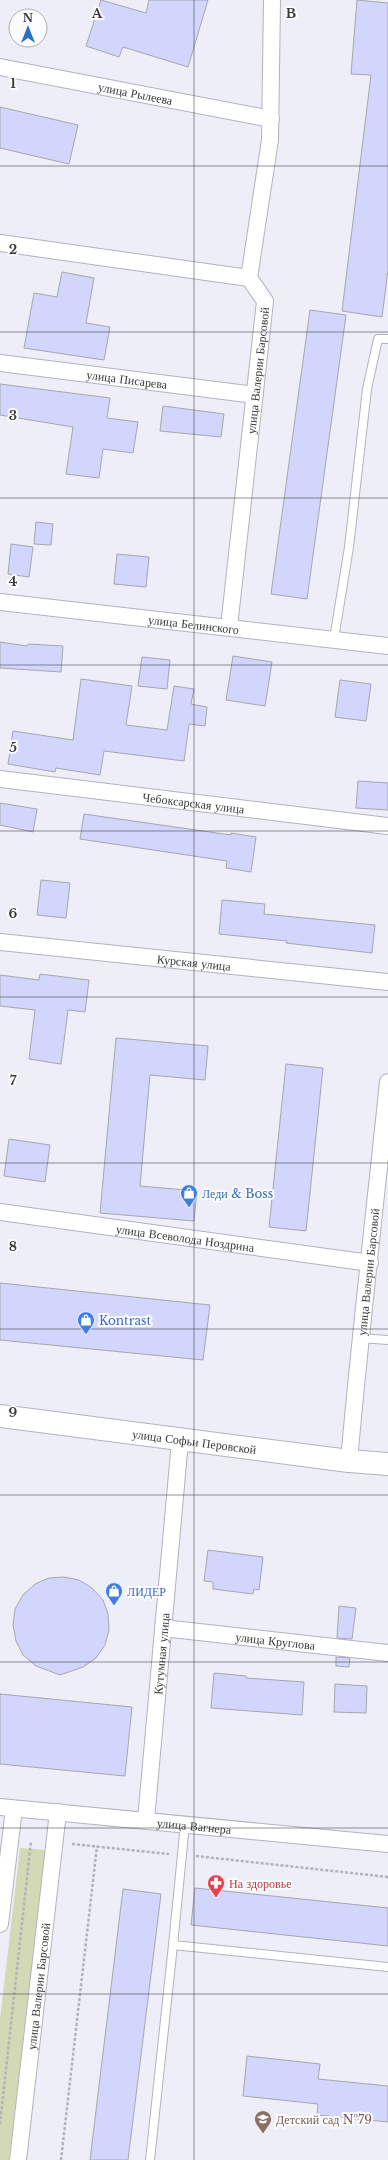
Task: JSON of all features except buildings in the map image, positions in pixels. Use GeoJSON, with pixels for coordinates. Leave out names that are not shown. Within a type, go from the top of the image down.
{"type":"FeatureCollection","features":[{"type":"Feature","properties":{"kind":"main road","name":"улица Софьи Перовской"},"geometry":{"type":"LineString","coordinates":[[0,1416],[349,1461],[388,1464]]}},
{"type":"Feature","properties":{"kind":"main road"},"geometry":{"type":"LineString","coordinates":[[349,1461],[388,1472]]}},
{"type":"Feature","properties":{"kind":"street"},"geometry":{"type":"LineString","coordinates":[[0,243],[249,278],[270,140],[272,0]]}},
{"type":"Feature","properties":{"kind":"street","name":"улица Рылеева"},"geometry":{"type":"LineString","coordinates":[[0,67],[271,119]]}},
{"type":"Feature","properties":{"kind":"street","name":"улица Валерии Барсовой"},"geometry":{"type":"LineString","coordinates":[[229,627],[266,301],[249,278]]}},
{"type":"Feature","properties":{"kind":"street","name":"улица Писарева"},"geometry":{"type":"LineString","coordinates":[[0,364],[255,395]]}},
{"type":"Feature","properties":{"kind":"street","name":"улица Белинского"},"geometry":{"type":"LineString","coordinates":[[0,602],[388,646]]}},
{"type":"Feature","properties":{"kind":"street","name":"Чебоксарская улица"},"geometry":{"type":"LineString","coordinates":[[0,779],[388,826]]}},
{"type":"Feature","properties":{"kind":"street","name":"Курская улица"},"geometry":{"type":"LineString","coordinates":[[0,942],[388,982]]}},
{"type":"Feature","properties":{"kind":"street","name":"улица Валерии Барсовой"},"geometry":{"type":"LineString","coordinates":[[349,1461],[359,1338],[370,1263],[388,1082]]}},
{"type":"Feature","properties":{"kind":"street","name":"улица Всеволода Ноздрина"},"geometry":{"type":"LineString","coordinates":[[0,1212],[370,1263]]}},
{"type":"Feature","properties":{"kind":"street","name":"Кутумная улица"},"geometry":{"type":"LineString","coordinates":[[146,1820],[179,1452],[183,1440]]}},
{"type":"Feature","properties":{"kind":"street","name":"улица Круглова"},"geometry":{"type":"LineString","coordinates":[[163,1628],[388,1653]]}},
{"type":"Feature","properties":{"kind":"street"},"geometry":{"type":"LineString","coordinates":[[0,1924],[10,1837],[7,1808]]}},
{"type":"Feature","properties":{"kind":"street","name":"улица Вагнера"},"geometry":{"type":"LineString","coordinates":[[7,1808],[388,1844]]}},
{"type":"Feature","properties":{"kind":"street","name":"улица Валерии Барсовой"},"geometry":{"type":"LineString","coordinates":[[18,2160],[58,1812]]}},
{"type":"Feature","properties":{"kind":"lane"},"geometry":{"type":"LineString","coordinates":[[334,639],[349,547],[367,389],[378,339],[388,339]]}},
{"type":"Feature","properties":{"kind":"lane"},"geometry":{"type":"LineString","coordinates":[[359,1338],[388,1340]]}},
{"type":"Feature","properties":{"kind":"lane"},"geometry":{"type":"LineString","coordinates":[[150,2160],[185,1824]]}},
{"type":"Feature","properties":{"kind":"lane"},"geometry":{"type":"LineString","coordinates":[[173,1944],[388,1967]]}},
{"type":"Feature","properties":{"kind":"path"},"geometry":{"type":"LineString","coordinates":[[10,1837],[31,1841],[97,1846],[388,1877]]}},
{"type":"Feature","properties":{"kind":"path"},"geometry":{"type":"LineString","coordinates":[[0,2124],[31,1841]]}},
{"type":"Feature","properties":{"kind":"path"},"geometry":{"type":"LineString","coordinates":[[61,2160],[97,1846]]}},
{"type":"Feature","properties":{"kind":"green space"},"geometry":{"type":"Polygon","coordinates":[[[20,1848],[45,1850],[9,2160],[0,2160],[0,2019],[20,1848]]]}},
{"type":"Feature","properties":{"kind":"place","name":"Леди & Boss"},"geometry":{"type":"Point","coordinates":[189,1208]}},
{"type":"Feature","properties":{"kind":"place","name":"Kontrast"},"geometry":{"type":"Point","coordinates":[86,1335]}},
{"type":"Feature","properties":{"kind":"place","name":"ЛИДЕР"},"geometry":{"type":"Point","coordinates":[114,1606]}},
{"type":"Feature","properties":{"kind":"place","name":"На здоровье"},"geometry":{"type":"Point","coordinates":[216,1898]}},
{"type":"Feature","properties":{"kind":"place","name":"Детский сад №79"},"geometry":{"type":"Point","coordinates":[263,2134]}}]}
